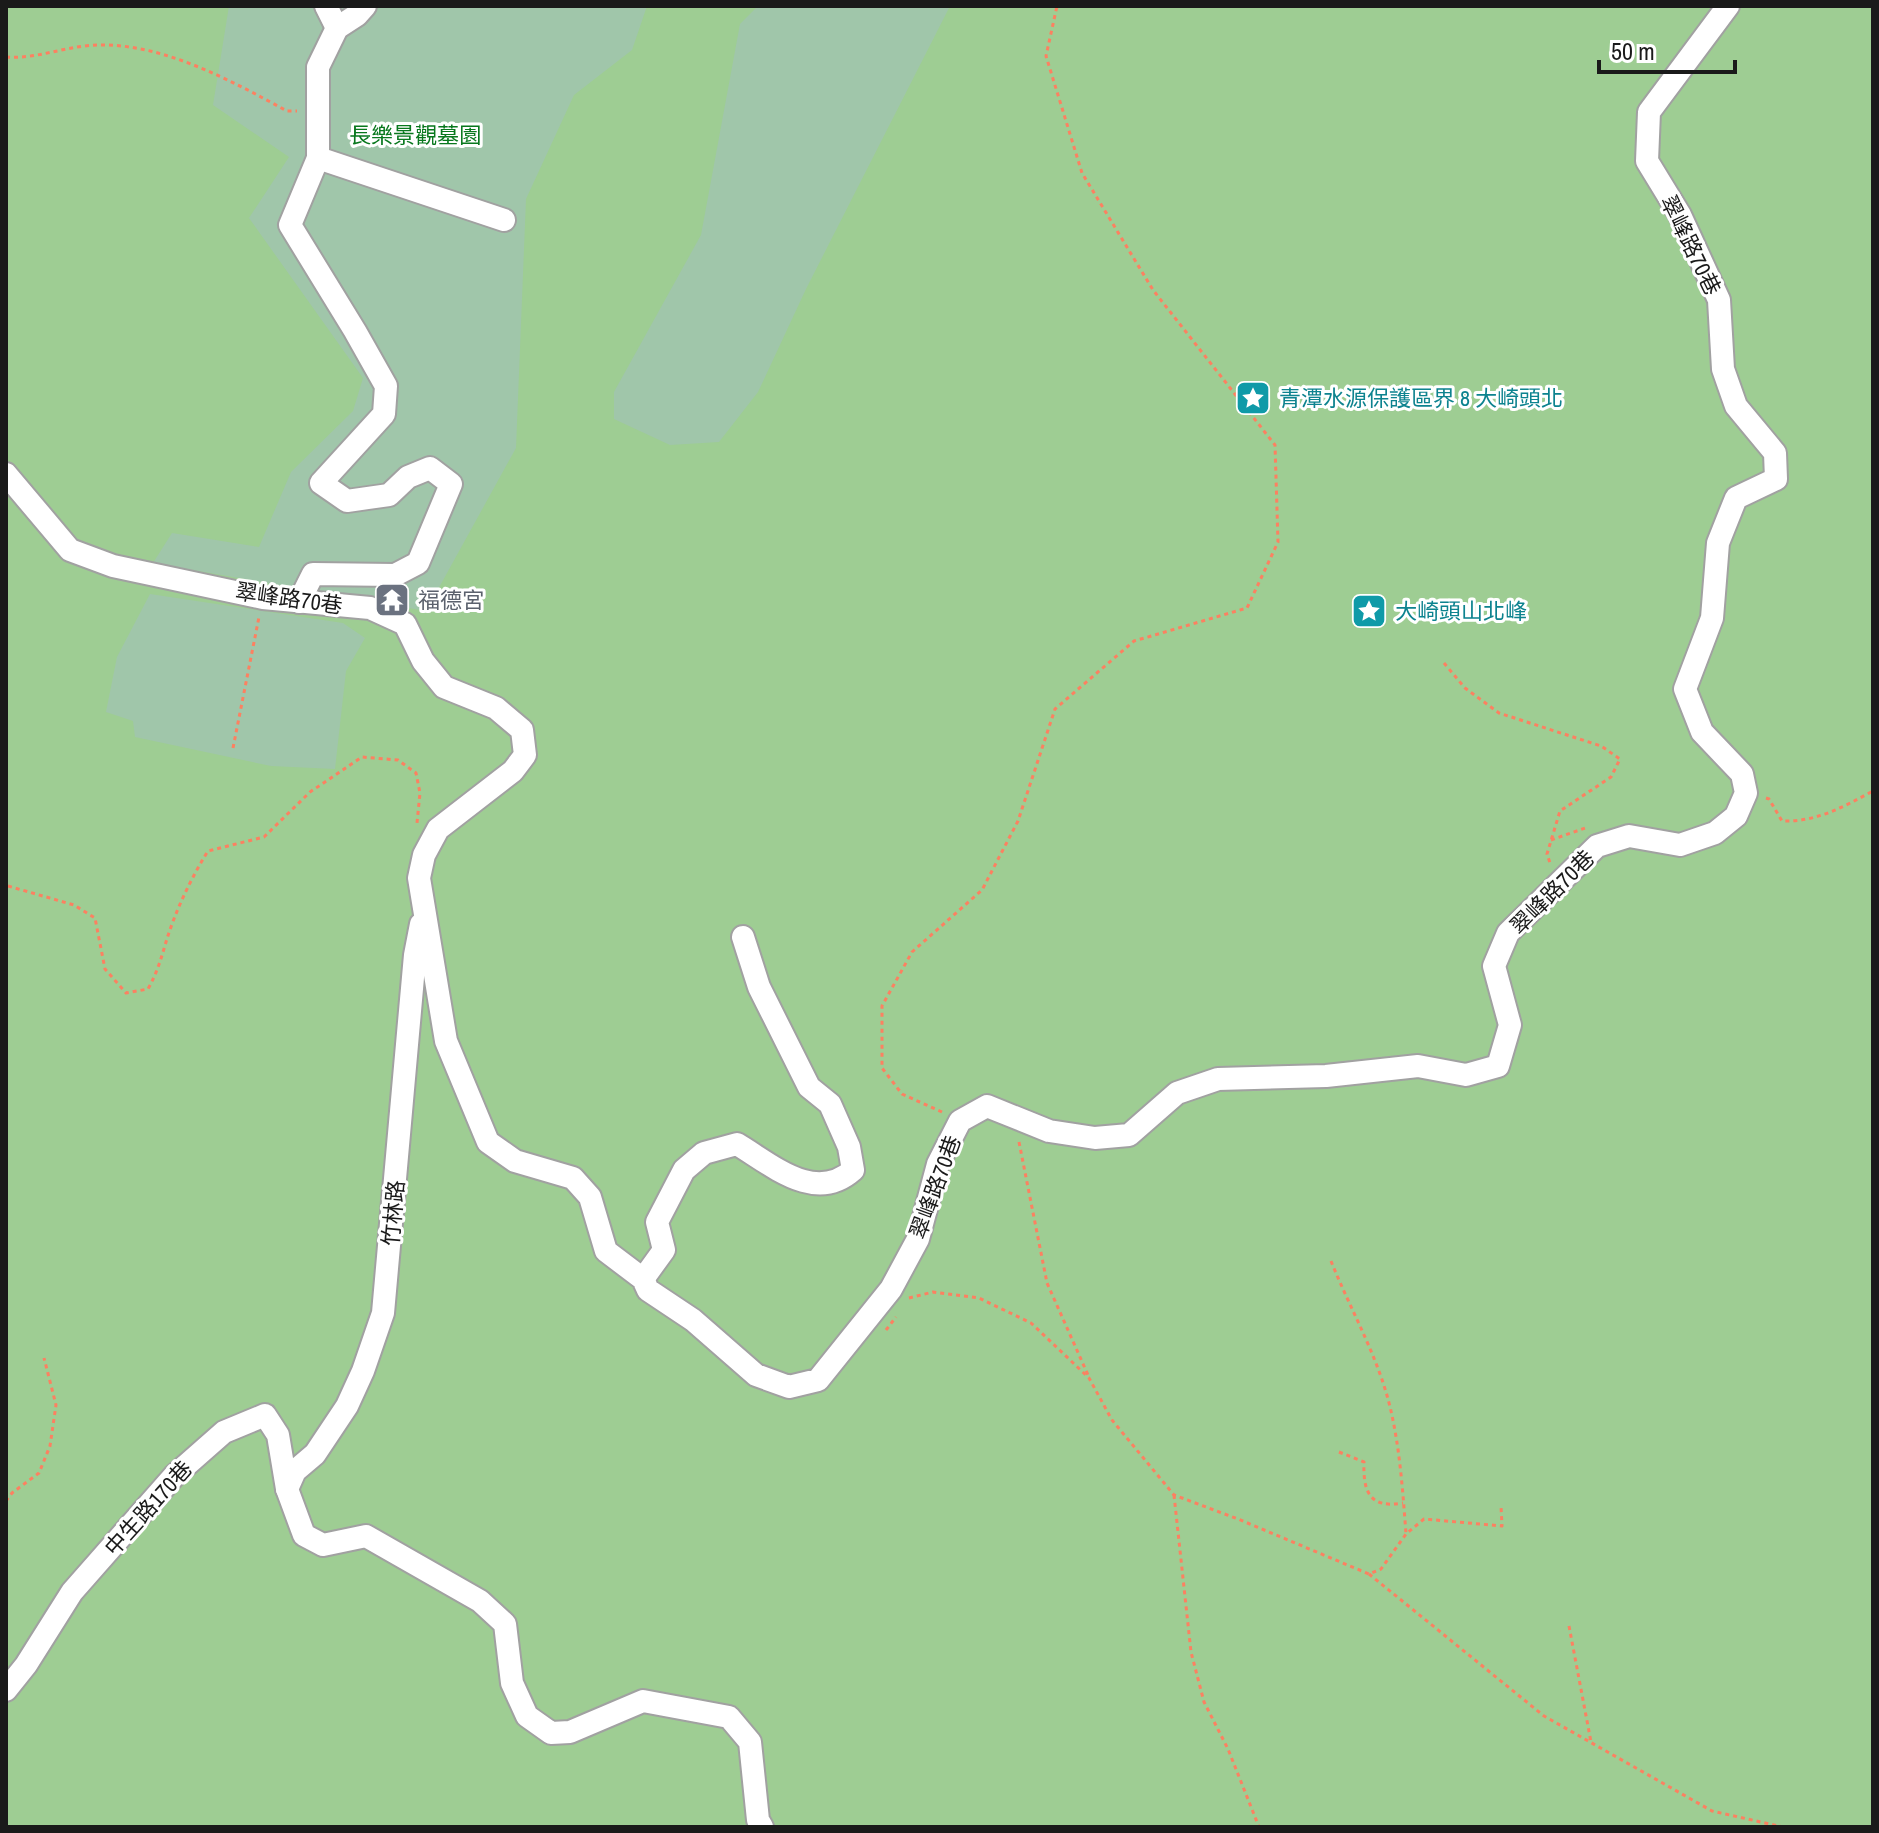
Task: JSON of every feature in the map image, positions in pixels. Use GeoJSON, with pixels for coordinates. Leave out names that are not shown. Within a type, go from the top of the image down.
{"type":"FeatureCollection","features":[{"type":"Feature","properties":{"kind":"street"},"geometry":{"type":"LineString","coordinates":[[326,6],[337,28]]}},
{"type":"Feature","properties":{"kind":"street"},"geometry":{"type":"LineString","coordinates":[[299,602],[313,574],[395,575],[418,563],[451,484],[430,468],[408,477],[389,495],[347,501],[321,483],[384,414],[386,386],[290,225],[318,158],[318,67],[337,28],[365,6]]}},
{"type":"Feature","properties":{"kind":"street","name":"翠峰路70巷"},"geometry":{"type":"LineString","coordinates":[[6,474],[70,550],[113,566],[263,598],[370,608],[405,624],[423,661],[444,687],[496,708],[522,730],[525,755],[513,771],[438,829],[424,855],[419,878],[446,1041],[488,1142],[515,1161],[573,1178],[590,1197],[606,1251],[643,1279],[648,1290],[693,1320],[756,1375],[789,1387],[818,1380],[891,1289],[918,1239],[938,1164],[960,1121],[987,1106],[1049,1131],[1095,1138],[1129,1135],[1177,1093],[1218,1079],[1326,1076],[1418,1066],[1466,1075],[1498,1066],[1510,1025],[1494,966],[1508,933],[1597,846],[1629,836],[1680,845],[1715,833],[1736,816],[1746,793],[1742,774],[1702,732],[1685,689],[1712,618],[1718,543],[1736,498],[1776,479],[1775,453],[1736,406],[1723,369],[1719,300],[1680,215],[1647,161],[1649,112],[1728,6]]}},
{"type":"Feature","properties":{"kind":"street"},"geometry":{"type":"LineString","coordinates":[[318,158],[504,220]]}},
{"type":"Feature","properties":{"kind":"street","name":"竹林路"},"geometry":{"type":"LineString","coordinates":[[287,1489],[295,1471],[315,1454],[347,1406],[383,1313],[415,955],[424,910]]}},
{"type":"Feature","properties":{"kind":"street"},"geometry":{"type":"LineString","coordinates":[[643,1279],[664,1250],[657,1222],[684,1170],[704,1153],[737,1144],[794,1179],[816,1185],[842,1180],[853,1170],[849,1147],[830,1104],[809,1087],[759,987],[743,937]]}},
{"type":"Feature","properties":{"kind":"street","name":"中生路170巷"},"geometry":{"type":"LineString","coordinates":[[6,1690],[26,1665],[72,1592],[174,1476],[224,1432],[265,1415],[278,1435],[287,1489]]}},
{"type":"Feature","properties":{"kind":"street"},"geometry":{"type":"LineString","coordinates":[[287,1489],[304,1535],[323,1545],[366,1536],[489,1609],[505,1624],[512,1683],[527,1716],[551,1733],[570,1732],[643,1701],[729,1717],[750,1742],[758,1820],[762,1827]]}},
{"type":"Feature","properties":{"kind":"path"},"geometry":{"type":"LineString","coordinates":[[960,1121],[902,1094],[882,1068],[882,1006],[889,993],[912,952],[982,890],[1018,821],[1055,709],[1134,641],[1247,608],[1278,542],[1275,445],[1153,290],[1082,173],[1046,56],[1057,6]]}},
{"type":"Feature","properties":{"kind":"path"},"geometry":{"type":"LineString","coordinates":[[6,57],[25,59],[86,46],[137,48],[220,74],[287,111],[317,112]]}},
{"type":"Feature","properties":{"kind":"path"},"geometry":{"type":"LineString","coordinates":[[233,748],[263,598]]}},
{"type":"Feature","properties":{"kind":"path"},"geometry":{"type":"LineString","coordinates":[[1444,663],[1465,688],[1499,713],[1601,746],[1620,759],[1611,777],[1560,811],[1547,854],[1558,885]]}},
{"type":"Feature","properties":{"kind":"path"},"geometry":{"type":"LineString","coordinates":[[8,886],[74,905],[95,918],[105,969],[126,993],[148,989],[160,968],[167,940],[198,867],[208,851],[264,837],[310,792],[362,757],[398,760],[416,773],[420,793],[416,836]]}},
{"type":"Feature","properties":{"kind":"path"},"geometry":{"type":"LineString","coordinates":[[1746,793],[1769,799],[1782,821],[1797,821],[1839,810],[1873,791]]}},
{"type":"Feature","properties":{"kind":"path"},"geometry":{"type":"LineString","coordinates":[[1014,1119],[1047,1283],[1089,1378],[1112,1420],[1174,1495],[1369,1574],[1544,1716],[1712,1811],[1783,1827]]}},
{"type":"Feature","properties":{"kind":"path"},"geometry":{"type":"LineString","coordinates":[[1331,1261],[1352,1313],[1365,1335],[1391,1411],[1406,1534]]}},
{"type":"Feature","properties":{"kind":"path"},"geometry":{"type":"LineString","coordinates":[[909,1298],[933,1292],[979,1298],[1031,1323],[1089,1378]]}},
{"type":"Feature","properties":{"kind":"path"},"geometry":{"type":"LineString","coordinates":[[880,1334],[902,1308]]}},
{"type":"Feature","properties":{"kind":"path"},"geometry":{"type":"LineString","coordinates":[[6,1501],[39,1473],[50,1446],[56,1405],[44,1358]]}},
{"type":"Feature","properties":{"kind":"path"},"geometry":{"type":"LineString","coordinates":[[1339,1452],[1364,1462],[1363,1486],[1370,1497],[1390,1505],[1403,1503]]}},
{"type":"Feature","properties":{"kind":"path"},"geometry":{"type":"LineString","coordinates":[[1174,1495],[1191,1652],[1204,1702],[1228,1749],[1259,1827]]}},
{"type":"Feature","properties":{"kind":"path"},"geometry":{"type":"LineString","coordinates":[[1369,1574],[1381,1569],[1406,1534],[1424,1519],[1502,1526],[1501,1506]]}},
{"type":"Feature","properties":{"kind":"path"},"geometry":{"type":"LineString","coordinates":[[1569,1626],[1591,1742]]}},
{"type":"Feature","properties":{"kind":"green space"},"geometry":{"type":"Polygon","coordinates":[[[6,6],[1873,6],[1873,1827],[6,1827],[6,6]]]}},
{"type":"Feature","properties":{"kind":"green space","name":"長樂景觀墓園"},"geometry":{"type":"Polygon","coordinates":[[[229,6],[647,6],[632,50],[574,95],[526,199],[516,448],[426,611],[153,563],[172,533],[259,547],[291,472],[353,411],[363,378],[249,218],[289,157],[213,105],[229,6]]]}},
{"type":"Feature","properties":{"kind":"green space"},"geometry":{"type":"Polygon","coordinates":[[[758,6],[950,6],[806,289],[758,392],[719,442],[670,445],[614,419],[614,392],[701,235],[740,24],[758,6]]]}},
{"type":"Feature","properties":{"kind":"green space"},"geometry":{"type":"Polygon","coordinates":[[[150,594],[343,623],[365,638],[346,671],[335,769],[271,766],[135,737],[133,721],[106,712],[117,657],[150,594]]]}},
{"type":"Feature","properties":{"kind":"place","name":"青潭水源保護區界 8 大崎頭北"},"geometry":{"type":"Point","coordinates":[1253,398]}},
{"type":"Feature","properties":{"kind":"place","name":"福德宮"},"geometry":{"type":"Point","coordinates":[392,600]}},
{"type":"Feature","properties":{"kind":"place","name":"大崎頭山北峰"},"geometry":{"type":"Point","coordinates":[1369,611]}}]}
